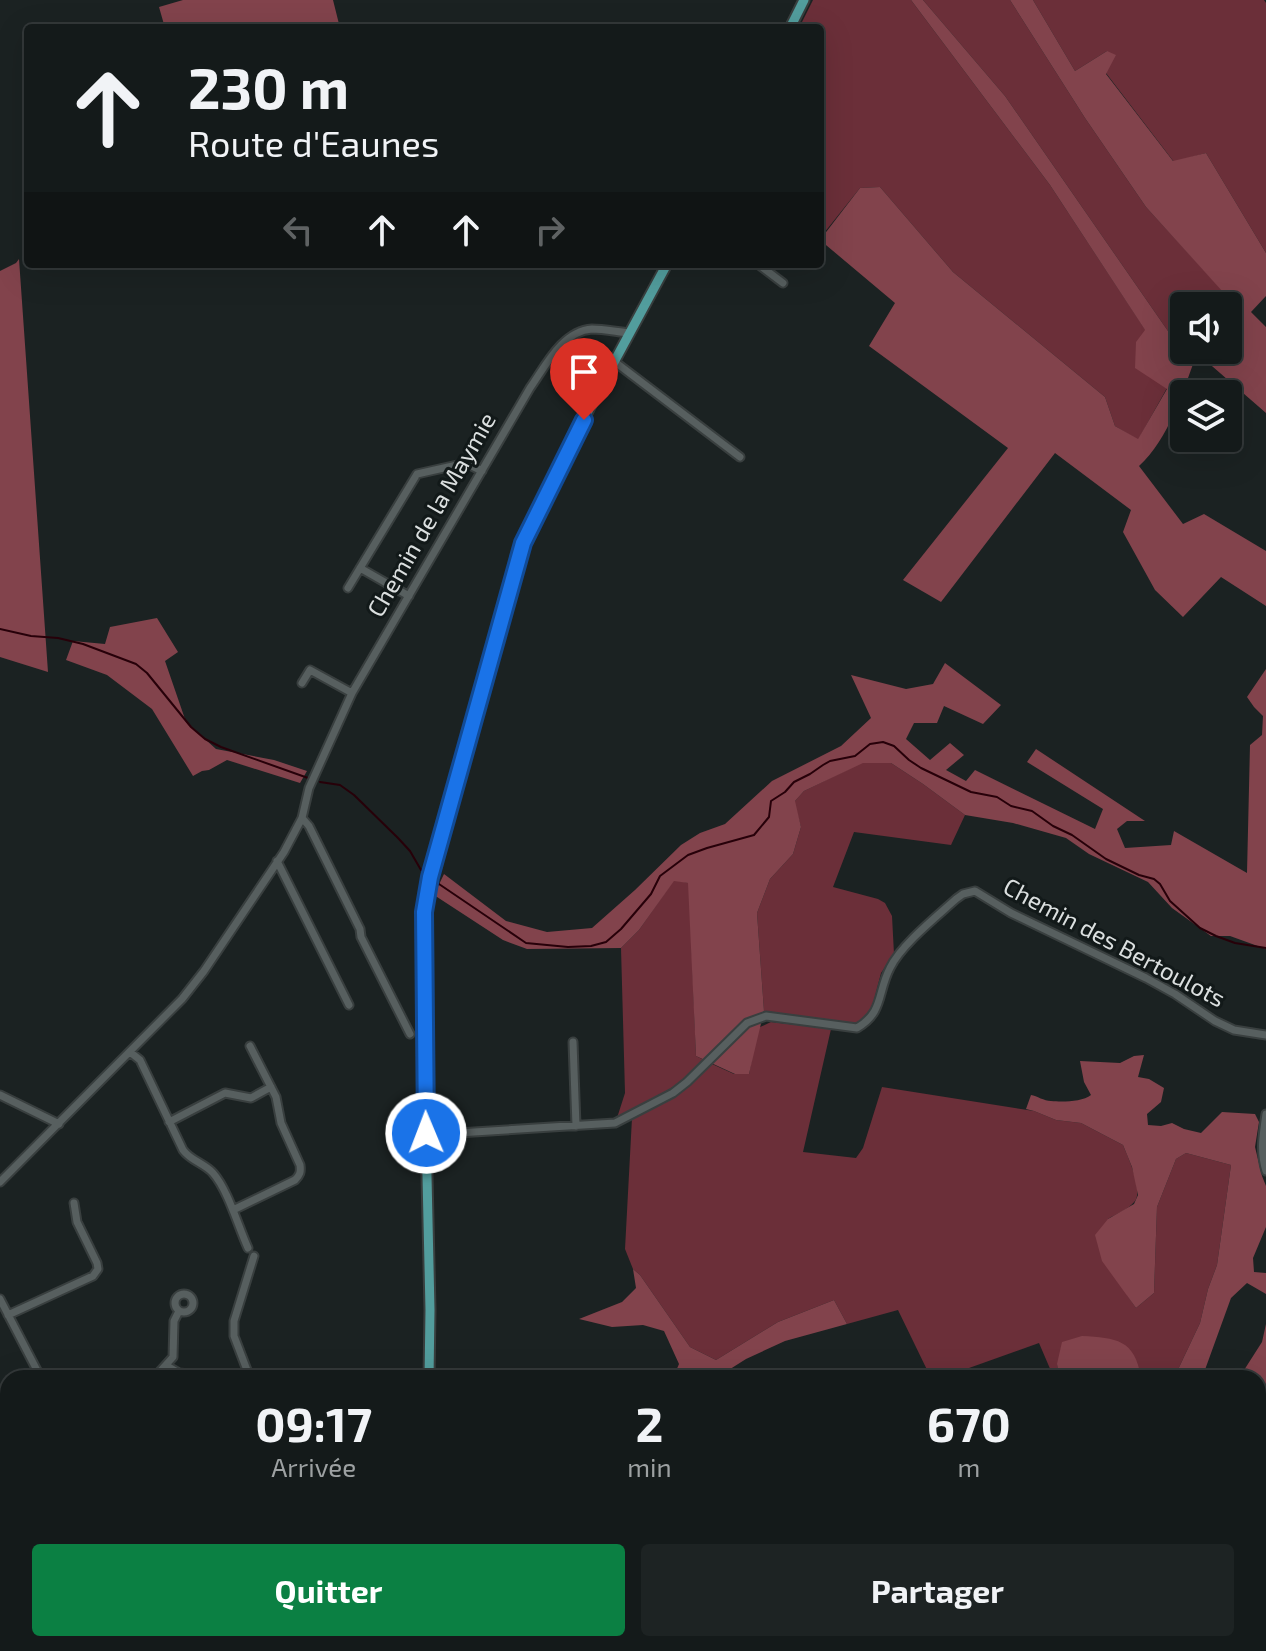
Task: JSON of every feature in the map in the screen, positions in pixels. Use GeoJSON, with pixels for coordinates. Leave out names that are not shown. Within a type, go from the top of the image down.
{"type":"FeatureCollection","features":[{"type":"Feature","properties":{"kind":"main road"},"geometry":{"type":"LineString","coordinates":[[792,24],[804,0]]}},
{"type":"Feature","properties":{"kind":"main road"},"geometry":{"type":"LineString","coordinates":[[429,1370],[424,912],[430,877],[523,543],[665,268]]}},
{"type":"Feature","properties":{"kind":"street"},"geometry":{"type":"LineString","coordinates":[[763,268],[783,283]]}},
{"type":"Feature","properties":{"kind":"street","name":"Chemin de la Maymie"},"geometry":{"type":"LineString","coordinates":[[0,1182],[182,999],[204,971],[302,818],[309,788],[352,693],[530,388],[562,343],[578,332],[592,329],[630,333]]}},
{"type":"Feature","properties":{"kind":"street"},"geometry":{"type":"LineString","coordinates":[[615,362],[740,457]]}},
{"type":"Feature","properties":{"kind":"street"},"geometry":{"type":"LineString","coordinates":[[348,588],[414,477],[421,472],[466,463],[482,471]]}},
{"type":"Feature","properties":{"kind":"street"},"geometry":{"type":"LineString","coordinates":[[360,568],[409,596]]}},
{"type":"Feature","properties":{"kind":"street"},"geometry":{"type":"LineString","coordinates":[[302,683],[310,670],[352,693]]}},
{"type":"Feature","properties":{"kind":"street"},"geometry":{"type":"LineString","coordinates":[[302,818],[309,826],[410,1034]]}},
{"type":"Feature","properties":{"kind":"street"},"geometry":{"type":"LineString","coordinates":[[277,861],[349,1005]]}},
{"type":"Feature","properties":{"kind":"street","name":"Chemin des Bertoulots"},"geometry":{"type":"LineString","coordinates":[[426,1135],[615,1123],[673,1093],[753,1020],[766,1016],[857,1028],[874,1014],[890,968],[910,943],[956,899],[975,891],[1011,913],[1146,978],[1215,1021],[1234,1030],[1266,1035]]}},
{"type":"Feature","properties":{"kind":"street"},"geometry":{"type":"LineString","coordinates":[[573,1042],[576,1126]]}},
{"type":"Feature","properties":{"kind":"street"},"geometry":{"type":"LineString","coordinates":[[233,1210],[299,1176],[300,1165],[281,1123],[279,1104],[250,1046]]}},
{"type":"Feature","properties":{"kind":"street"},"geometry":{"type":"LineString","coordinates":[[130,1052],[140,1060],[186,1154],[214,1175],[233,1210],[248,1248]]}},
{"type":"Feature","properties":{"kind":"street"},"geometry":{"type":"LineString","coordinates":[[169,1122],[225,1093],[251,1098],[271,1087]]}},
{"type":"Feature","properties":{"kind":"street"},"geometry":{"type":"LineString","coordinates":[[0,1095],[59,1124]]}},
{"type":"Feature","properties":{"kind":"street"},"geometry":{"type":"LineString","coordinates":[[1266,1114],[1262,1142],[1266,1171]]}},
{"type":"Feature","properties":{"kind":"street"},"geometry":{"type":"LineString","coordinates":[[8,1315],[93,1276],[98,1269],[77,1222],[74,1203]]}},
{"type":"Feature","properties":{"kind":"street"},"geometry":{"type":"LineString","coordinates":[[247,1370],[234,1336],[234,1321],[254,1256]]}},
{"type":"Feature","properties":{"kind":"street"},"geometry":{"type":"LineString","coordinates":[[0,1299],[37,1370]]}},
{"type":"Feature","properties":{"kind":"street"},"geometry":{"type":"LineString","coordinates":[[163,1370],[175,1354],[174,1321],[179,1311]]}},
{"type":"Feature","properties":{"kind":"street"},"geometry":{"type":"LineString","coordinates":[[167,1366],[174,1370]]}},
{"type":"Feature","properties":{"kind":"shaded area"},"geometry":{"type":"Polygon","coordinates":[[[183,0],[333,0],[339,24],[164,24],[159,7],[183,0]]]}},
{"type":"Feature","properties":{"kind":"shaded area"},"geometry":{"type":"Polygon","coordinates":[[[813,0],[911,0],[1050,185],[1146,331],[1167,388],[1138,440],[1115,426],[1105,397],[953,272],[880,187],[860,188],[824,233],[824,24],[801,24],[813,0]]]}},
{"type":"Feature","properties":{"kind":"shaded area"},"geometry":{"type":"Polygon","coordinates":[[[911,0],[923,0],[1005,96],[1170,334],[1170,364],[1193,364],[1187,380],[1170,380],[1170,421],[1159,442],[1139,466],[1183,524],[1204,514],[1266,551],[1266,606],[1221,577],[1183,617],[1155,590],[1123,532],[1131,510],[1055,453],[941,602],[903,580],[1008,448],[869,346],[895,303],[824,243],[824,235],[860,188],[880,187],[953,272],[1105,397],[1115,426],[1138,439],[1167,389],[1135,368],[1136,342],[1145,330],[1050,185],[911,0]]]}},
{"type":"Feature","properties":{"kind":"shaded area"},"geometry":{"type":"Polygon","coordinates":[[[923,0],[1010,0],[1146,207],[1224,292],[1170,292],[1170,334],[1005,96],[923,0]]]}},
{"type":"Feature","properties":{"kind":"shaded area"},"geometry":{"type":"Polygon","coordinates":[[[1010,0],[1033,0],[1075,71],[1107,51],[1116,55],[1106,74],[1173,161],[1206,153],[1266,253],[1266,296],[1251,312],[1266,327],[1266,413],[1242,392],[1242,380],[1228,380],[1210,364],[1242,364],[1242,292],[1223,292],[1146,207],[1010,0]]]}},
{"type":"Feature","properties":{"kind":"shaded area"},"geometry":{"type":"Polygon","coordinates":[[[1033,0],[1264,0],[1266,253],[1206,153],[1174,162],[1106,73],[1107,51],[1075,71],[1033,0]]]}},
{"type":"Feature","properties":{"kind":"shaded area"},"geometry":{"type":"Polygon","coordinates":[[[19,259],[48,672],[0,657],[0,271],[19,259]]]}},
{"type":"Feature","properties":{"kind":"shaded area"},"geometry":{"type":"Polygon","coordinates":[[[157,618],[178,652],[165,661],[186,722],[216,749],[274,760],[307,771],[300,783],[227,760],[193,776],[152,709],[107,675],[66,660],[73,641],[105,644],[110,627],[157,618]]]}},
{"type":"Feature","properties":{"kind":"shaded area"},"geometry":{"type":"Polygon","coordinates":[[[945,663],[1001,705],[983,724],[944,706],[937,723],[914,723],[906,739],[930,760],[950,743],[964,755],[946,770],[966,781],[975,770],[1095,829],[1103,809],[1027,762],[1036,749],[1145,821],[1127,821],[1117,829],[1125,848],[1171,845],[1174,831],[1247,873],[1250,745],[1262,735],[1263,716],[1247,697],[1266,669],[1266,949],[1230,936],[1211,936],[1172,908],[1148,882],[1089,854],[1066,838],[1013,823],[965,815],[891,763],[863,763],[804,791],[795,801],[801,827],[793,854],[770,879],[757,913],[764,1011],[749,1074],[735,1074],[696,1056],[688,883],[674,881],[639,930],[621,948],[527,949],[503,940],[434,895],[444,874],[506,921],[547,932],[592,928],[681,845],[700,833],[725,824],[772,781],[841,746],[871,718],[851,675],[906,689],[933,684],[945,663]]]}},
{"type":"Feature","properties":{"kind":"shaded area"},"geometry":{"type":"Polygon","coordinates":[[[863,762],[891,763],[965,815],[951,845],[854,832],[833,887],[878,899],[885,903],[892,916],[894,954],[881,973],[867,1017],[856,1023],[764,1011],[757,913],[770,879],[793,854],[801,827],[794,802],[804,791],[863,762]]]}},
{"type":"Feature","properties":{"kind":"shaded area"},"geometry":{"type":"Polygon","coordinates":[[[674,880],[689,883],[696,1056],[704,1060],[675,1086],[617,1118],[625,1093],[621,948],[639,930],[674,880]]]}},
{"type":"Feature","properties":{"kind":"shaded area"},"geometry":{"type":"Polygon","coordinates":[[[771,1022],[831,1029],[803,1152],[856,1158],[863,1148],[882,1087],[1034,1111],[1056,1120],[1081,1123],[1123,1145],[1134,1173],[1137,1196],[1129,1206],[1108,1219],[1127,1295],[1136,1308],[1154,1293],[1157,1207],[1176,1159],[1186,1153],[1231,1165],[1217,1265],[1200,1323],[1178,1370],[1057,1364],[1058,1370],[1051,1370],[1039,1343],[963,1370],[927,1370],[898,1310],[847,1324],[834,1300],[778,1322],[716,1360],[690,1347],[633,1269],[625,1249],[632,1118],[674,1094],[712,1064],[734,1074],[749,1074],[758,1028],[771,1022]]]}},
{"type":"Feature","properties":{"kind":"shaded area"},"geometry":{"type":"Polygon","coordinates":[[[1144,1055],[1138,1077],[1149,1079],[1164,1088],[1161,1102],[1147,1114],[1148,1125],[1172,1123],[1201,1133],[1222,1112],[1255,1114],[1259,1122],[1255,1147],[1266,1186],[1266,1227],[1253,1258],[1254,1272],[1266,1273],[1266,1294],[1247,1283],[1231,1298],[1205,1370],[1178,1370],[1200,1323],[1217,1265],[1231,1165],[1186,1153],[1176,1159],[1157,1207],[1154,1293],[1136,1308],[1102,1261],[1095,1235],[1108,1219],[1134,1204],[1138,1195],[1123,1145],[1081,1123],[1056,1120],[1026,1109],[1031,1095],[1048,1101],[1061,1101],[1091,1095],[1084,1082],[1080,1061],[1120,1063],[1144,1055]]]}},
{"type":"Feature","properties":{"kind":"shaded area"},"geometry":{"type":"Polygon","coordinates":[[[633,1269],[690,1347],[716,1360],[778,1322],[834,1300],[847,1324],[785,1341],[729,1370],[676,1370],[679,1364],[664,1331],[643,1325],[612,1327],[579,1319],[622,1302],[636,1288],[633,1269]]]}},
{"type":"Feature","properties":{"kind":"shaded area"},"geometry":{"type":"Polygon","coordinates":[[[1266,1324],[1266,1370],[1244,1370],[1262,1342],[1266,1324]]]}},
{"type":"Feature","properties":{"kind":"shaded area"},"geometry":{"type":"Polygon","coordinates":[[[1082,1336],[1114,1340],[1129,1348],[1139,1370],[1058,1370],[1062,1342],[1082,1336]]]}},
{"type":"Feature","properties":{"kind":"waterway"},"geometry":{"type":"LineString","coordinates":[[0,629],[83,644],[136,664],[205,739],[308,778]]}},
{"type":"Feature","properties":{"kind":"waterway"},"geometry":{"type":"LineString","coordinates":[[436,882],[526,943],[568,947],[606,942],[651,894],[660,876],[688,855],[754,835],[769,817],[771,801],[794,782],[830,761],[855,756],[870,744],[883,742],[894,746],[921,768],[971,792],[997,797],[1011,806],[1032,811],[1106,859],[1154,879],[1170,901],[1200,928],[1235,943],[1266,948]]}},
{"type":"Feature","properties":{"kind":"waterway"},"geometry":{"type":"LineString","coordinates":[[320,782],[340,785],[354,795],[410,851],[421,870]]}},
{"type":"Feature","properties":{"kind":"route"},"geometry":{"type":"LineString","coordinates":[[426,1133],[424,912],[430,877],[523,543],[584,420]]}}]}
